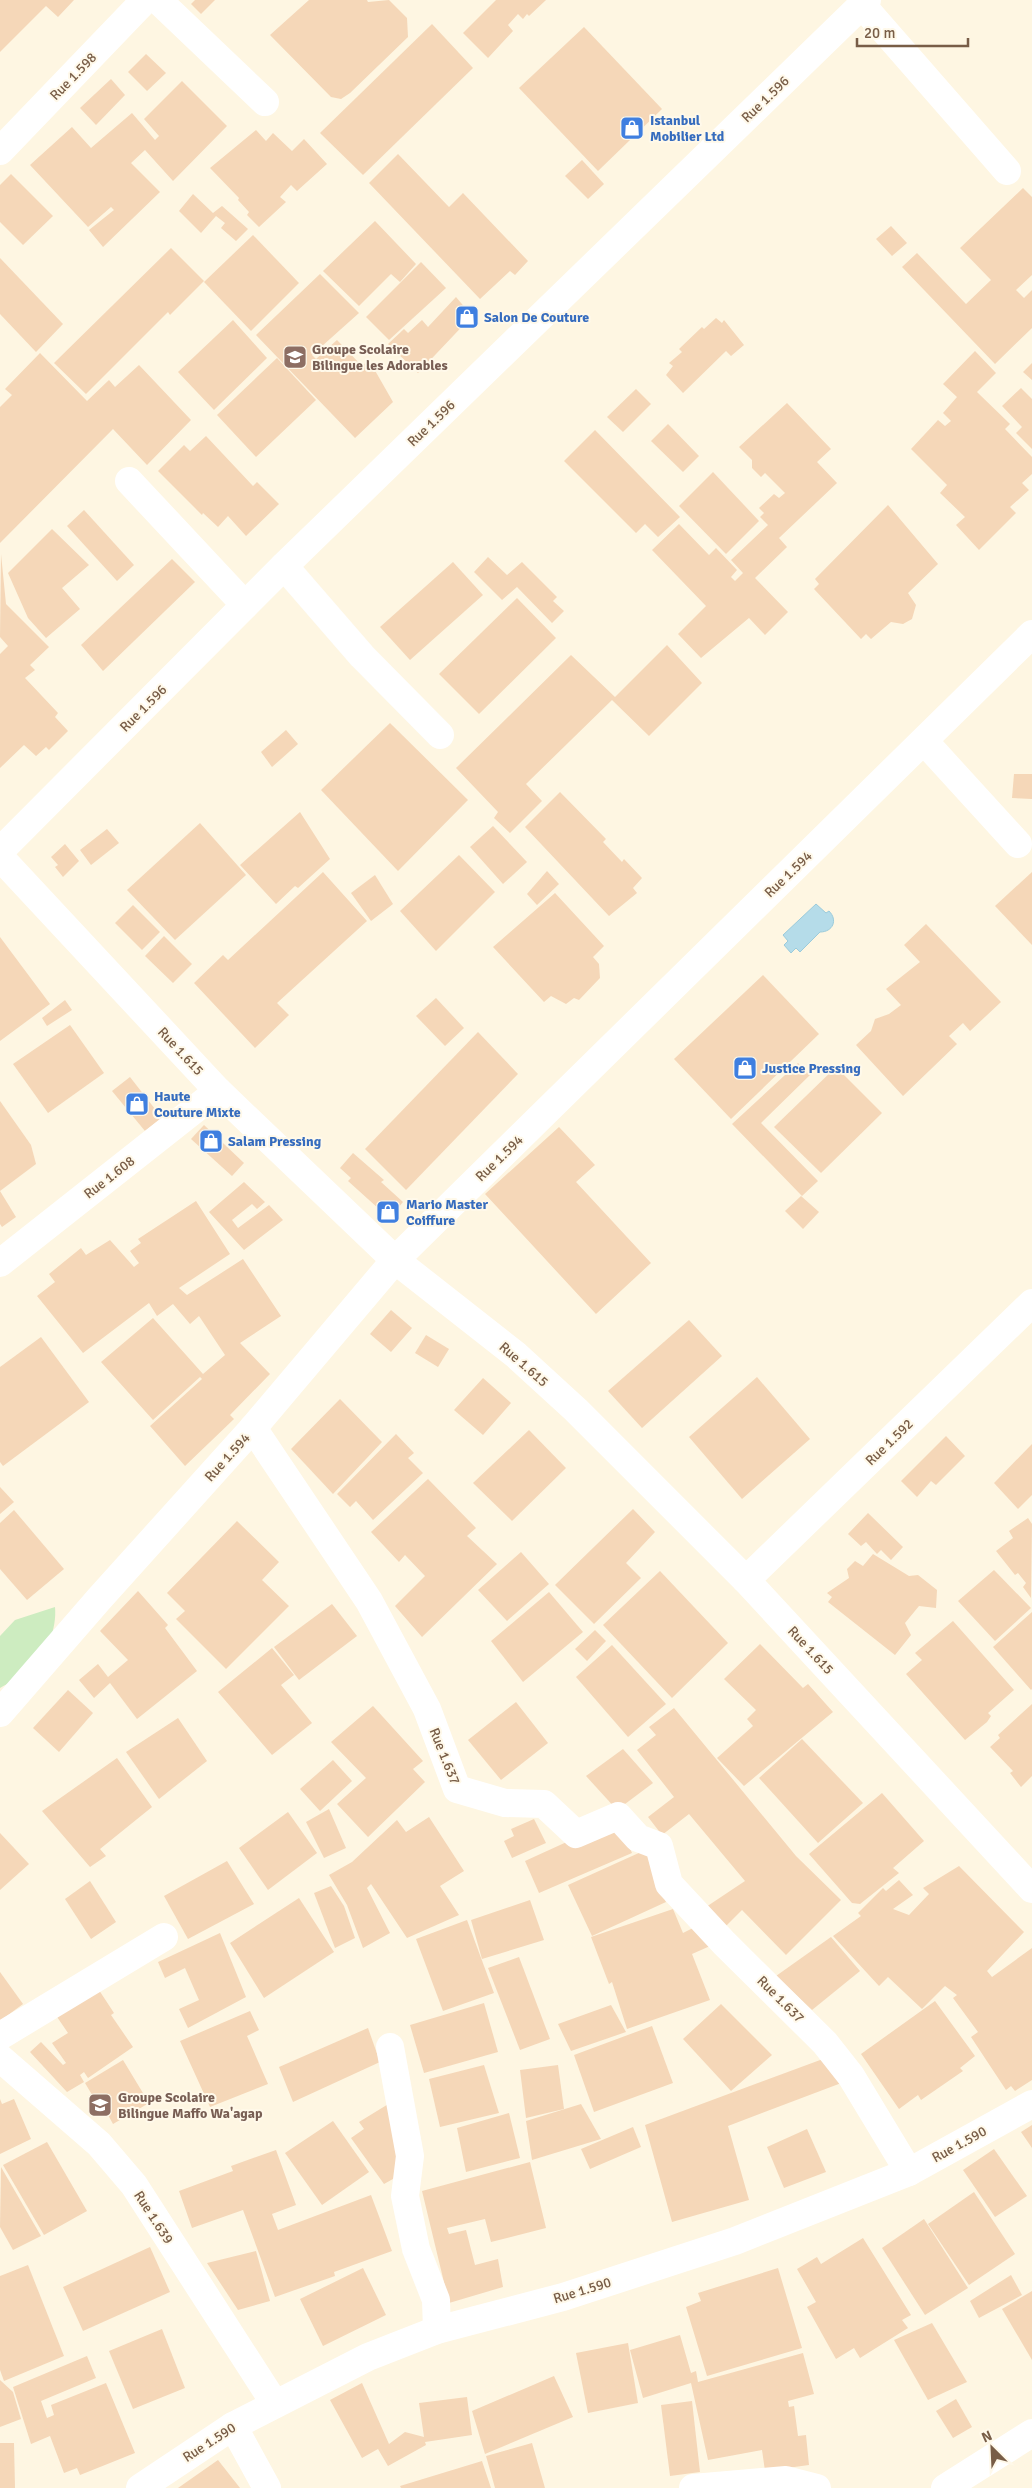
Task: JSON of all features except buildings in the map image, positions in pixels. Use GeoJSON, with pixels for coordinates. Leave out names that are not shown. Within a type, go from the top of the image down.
{"type":"FeatureCollection","features":[{"type":"Feature","properties":{"kind":"street","name":"Rue 1.598"},"geometry":{"type":"LineString","coordinates":[[0,151],[145,0]]}},
{"type":"Feature","properties":{"kind":"street"},"geometry":{"type":"LineString","coordinates":[[158,0],[265,102]]}},
{"type":"Feature","properties":{"kind":"street"},"geometry":{"type":"LineString","coordinates":[[865,2],[1008,171]]}},
{"type":"Feature","properties":{"kind":"street","name":"Rue 1.596"},"geometry":{"type":"LineString","coordinates":[[0,851],[284,566],[865,2]]}},
{"type":"Feature","properties":{"kind":"street"},"geometry":{"type":"LineString","coordinates":[[128,481],[246,605]]}},
{"type":"Feature","properties":{"kind":"street"},"geometry":{"type":"LineString","coordinates":[[284,566],[362,656],[440,735]]}},
{"type":"Feature","properties":{"kind":"street","name":"Rue 1.594"},"geometry":{"type":"LineString","coordinates":[[0,1713],[98,1599],[253,1428],[395,1260],[1032,634]]}},
{"type":"Feature","properties":{"kind":"street"},"geometry":{"type":"LineString","coordinates":[[924,741],[1018,844]]}},
{"type":"Feature","properties":{"kind":"street","name":"Rue 1.615"},"geometry":{"type":"LineString","coordinates":[[0,858],[218,1091],[395,1260],[516,1356],[562,1398],[746,1580],[1032,1889]]}},
{"type":"Feature","properties":{"kind":"street","name":"Rue 1.608"},"geometry":{"type":"LineString","coordinates":[[0,1263],[218,1091]]}},
{"type":"Feature","properties":{"kind":"street","name":"Rue 1.592"},"geometry":{"type":"LineString","coordinates":[[746,1580],[1032,1303]]}},
{"type":"Feature","properties":{"kind":"street","name":"Rue 1.637"},"geometry":{"type":"LineString","coordinates":[[253,1428],[369,1601],[427,1709],[457,1789],[505,1803],[544,1804],[576,1834],[618,1816],[638,1838],[659,1846],[669,1884],[825,2043],[851,2076],[909,2172]]}},
{"type":"Feature","properties":{"kind":"street"},"geometry":{"type":"LineString","coordinates":[[0,2036],[164,1937]]}},
{"type":"Feature","properties":{"kind":"street"},"geometry":{"type":"LineString","coordinates":[[390,2047],[410,2156],[405,2196],[416,2249],[436,2300],[437,2330]]}},
{"type":"Feature","properties":{"kind":"street","name":"Rue 1.639"},"geometry":{"type":"LineString","coordinates":[[0,2058],[99,2144],[134,2186],[275,2404]]}},
{"type":"Feature","properties":{"kind":"street","name":"Rue 1.590"},"geometry":{"type":"LineString","coordinates":[[140,2488],[233,2426],[368,2357],[437,2330],[563,2297],[735,2241],[909,2172],[1032,2104]]}},
{"type":"Feature","properties":{"kind":"street"},"geometry":{"type":"LineString","coordinates":[[233,2426],[267,2488]]}},
{"type":"Feature","properties":{"kind":"street"},"geometry":{"type":"LineString","coordinates":[[945,2488],[1032,2433]]}},
{"type":"Feature","properties":{"kind":"street"},"geometry":{"type":"LineString","coordinates":[[693,2488],[786,2480],[816,2488]]}},
{"type":"Feature","properties":{"kind":"green space"},"geometry":{"type":"Polygon","coordinates":[[[55,1607],[50,1641],[41,1657],[27,1673],[0,1688],[0,1636],[15,1620],[55,1607]]]}},
{"type":"Feature","properties":{"kind":"water"},"geometry":{"type":"Polygon","coordinates":[[[816,904],[826,913],[829,911],[832,914],[833,925],[828,930],[820,932],[800,952],[796,948],[791,953],[784,945],[788,941],[783,935],[816,904]]]}},
{"type":"Feature","properties":{"kind":"place","name":"Istanbul Mobilier Ltd"},"geometry":{"type":"Point","coordinates":[632,128]}},
{"type":"Feature","properties":{"kind":"place","name":"Salon De Couture"},"geometry":{"type":"Point","coordinates":[467,317]}},
{"type":"Feature","properties":{"kind":"place","name":"Groupe Scolaire Bilingue les Adorables"},"geometry":{"type":"Point","coordinates":[295,357]}},
{"type":"Feature","properties":{"kind":"place","name":"Justice Pressing"},"geometry":{"type":"Point","coordinates":[745,1068]}},
{"type":"Feature","properties":{"kind":"place","name":"Haute Couture Mixte"},"geometry":{"type":"Point","coordinates":[137,1104]}},
{"type":"Feature","properties":{"kind":"place","name":"Salam Pressing"},"geometry":{"type":"Point","coordinates":[211,1141]}},
{"type":"Feature","properties":{"kind":"place","name":"Mario Master Coiffure"},"geometry":{"type":"Point","coordinates":[388,1212]}},
{"type":"Feature","properties":{"kind":"place","name":"Groupe Scolaire Bilingue Maffo Wa'agap"},"geometry":{"type":"Point","coordinates":[100,2105]}}]}
